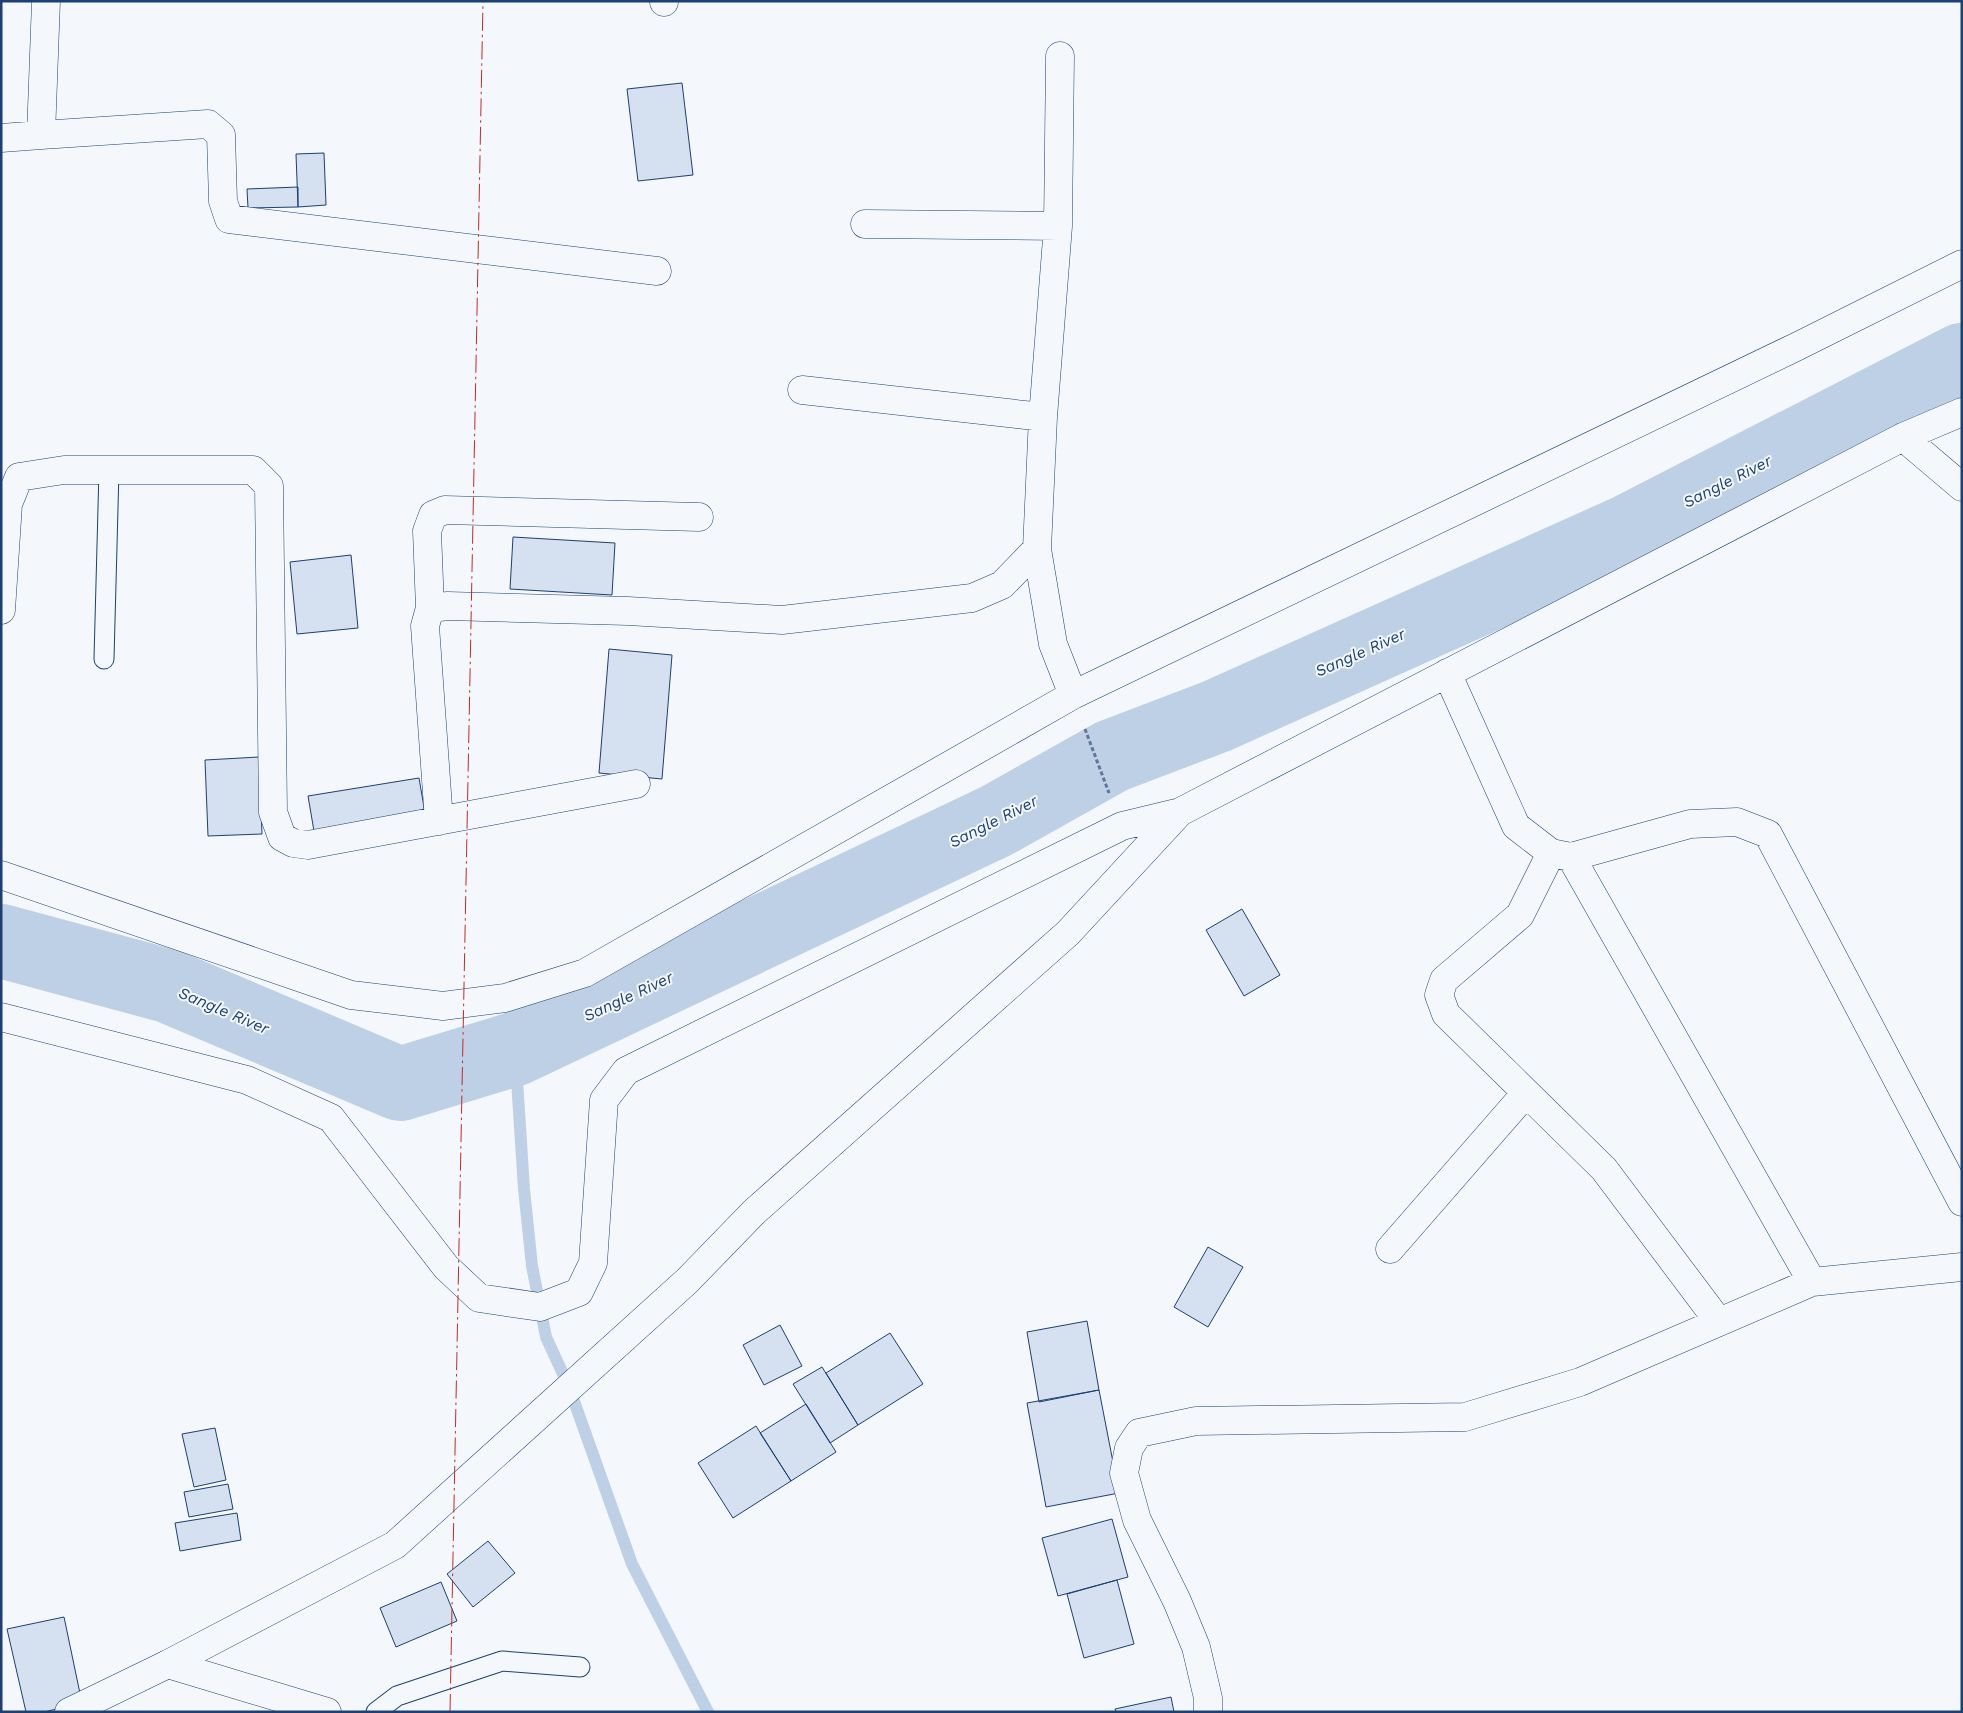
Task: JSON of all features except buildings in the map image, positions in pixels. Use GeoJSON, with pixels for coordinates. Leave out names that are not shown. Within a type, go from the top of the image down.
{"type":"FeatureCollection","features":[{"type":"Feature","properties":{"kind":"street"},"geometry":{"type":"LineString","coordinates":[[41,135],[46,1]]}},
{"type":"Feature","properties":{"kind":"street"},"geometry":{"type":"LineString","coordinates":[[1060,56],[1058,226],[1043,417],[1037,549],[1053,644],[1073,695]]}},
{"type":"Feature","properties":{"kind":"street"},"geometry":{"type":"LineString","coordinates":[[1,138],[208,124],[221,135],[223,201],[229,219],[657,271]]}},
{"type":"Feature","properties":{"kind":"street"},"geometry":{"type":"LineString","coordinates":[[866,224],[1058,226]]}},
{"type":"Feature","properties":{"kind":"street"},"geometry":{"type":"LineString","coordinates":[[1,875],[351,994],[443,1006],[505,998],[585,973],[1073,695],[1796,347],[1962,264]]}},
{"type":"Feature","properties":{"kind":"street"},"geometry":{"type":"LineString","coordinates":[[802,390],[1043,417]]}},
{"type":"Feature","properties":{"kind":"street"},"geometry":{"type":"LineString","coordinates":[[1,1018],[247,1080],[331,1118],[446,1267],[479,1298],[540,1308],[579,1292],[593,1262],[604,1100],[626,1071],[1122,826],[1180,812],[1902,437],[1962,412]]}},
{"type":"Feature","properties":{"kind":"street"},"geometry":{"type":"LineString","coordinates":[[1902,437],[1962,486]]}},
{"type":"Feature","properties":{"kind":"street"},"geometry":{"type":"LineString","coordinates":[[1,610],[8,504],[19,477],[64,470],[253,470],[269,486],[273,812],[282,837],[293,843],[308,844],[636,784]]}},
{"type":"Feature","properties":{"kind":"street"},"geometry":{"type":"LineString","coordinates":[[439,821],[425,626],[430,608],[427,530],[433,515],[445,510],[699,517]]}},
{"type":"Feature","properties":{"kind":"street"},"geometry":{"type":"LineString","coordinates":[[430,608],[448,606],[590,610],[782,620],[972,598],[1002,584],[1037,549]]}},
{"type":"Feature","properties":{"kind":"street"},"geometry":{"type":"LineString","coordinates":[[1447,673],[1516,826],[1561,855],[1812,1282]]}},
{"type":"Feature","properties":{"kind":"street"},"geometry":{"type":"LineString","coordinates":[[69,1712],[168,1664],[395,1546],[687,1281],[754,1212],[1068,933],[1180,812]]}},
{"type":"Feature","properties":{"kind":"street"},"geometry":{"type":"LineString","coordinates":[[1719,1322],[1604,1169],[1446,1014],[1439,995],[1444,980],[1520,915],[1561,855],[1690,824],[1737,822],[1768,834],[1962,1202]]}},
{"type":"Feature","properties":{"kind":"street"},"geometry":{"type":"LineString","coordinates":[[1390,1249],[1526,1093]]}},
{"type":"Feature","properties":{"kind":"street"},"geometry":{"type":"LineString","coordinates":[[1208,1712],[1208,1698],[1196,1647],[1177,1601],[1137,1520],[1124,1473],[1128,1448],[1140,1433],[1196,1421],[1465,1417],[1580,1382],[1812,1282],[1962,1267]]}},
{"type":"Feature","properties":{"kind":"street"},"geometry":{"type":"LineString","coordinates":[[168,1664],[327,1712]]}},
{"type":"Feature","properties":{"kind":"lane"},"geometry":{"type":"LineString","coordinates":[[104,660],[109,470]]}},
{"type":"Feature","properties":{"kind":"lane"},"geometry":{"type":"LineString","coordinates":[[376,1712],[397,1696],[502,1661],[580,1667]]}},
{"type":"Feature","properties":{"kind":"path"},"geometry":{"type":"LineString","coordinates":[[1073,695],[1122,826]]}},
{"type":"Feature","properties":{"kind":"waterway","name":"Sangle River"},"geometry":{"type":"LineString","coordinates":[[1,941],[168,986],[400,1084],[515,1049],[996,821],[1112,756],[1217,716],[1629,531],[1962,360]]}},
{"type":"Feature","properties":{"kind":"waterway"},"geometry":{"type":"LineString","coordinates":[[515,1049],[524,1189],[532,1266],[546,1337],[569,1387],[632,1564],[708,1712]]}},
{"type":"Feature","properties":{"kind":"power"},"geometry":{"type":"LineString","coordinates":[[450,1712],[483,1]]}}]}
